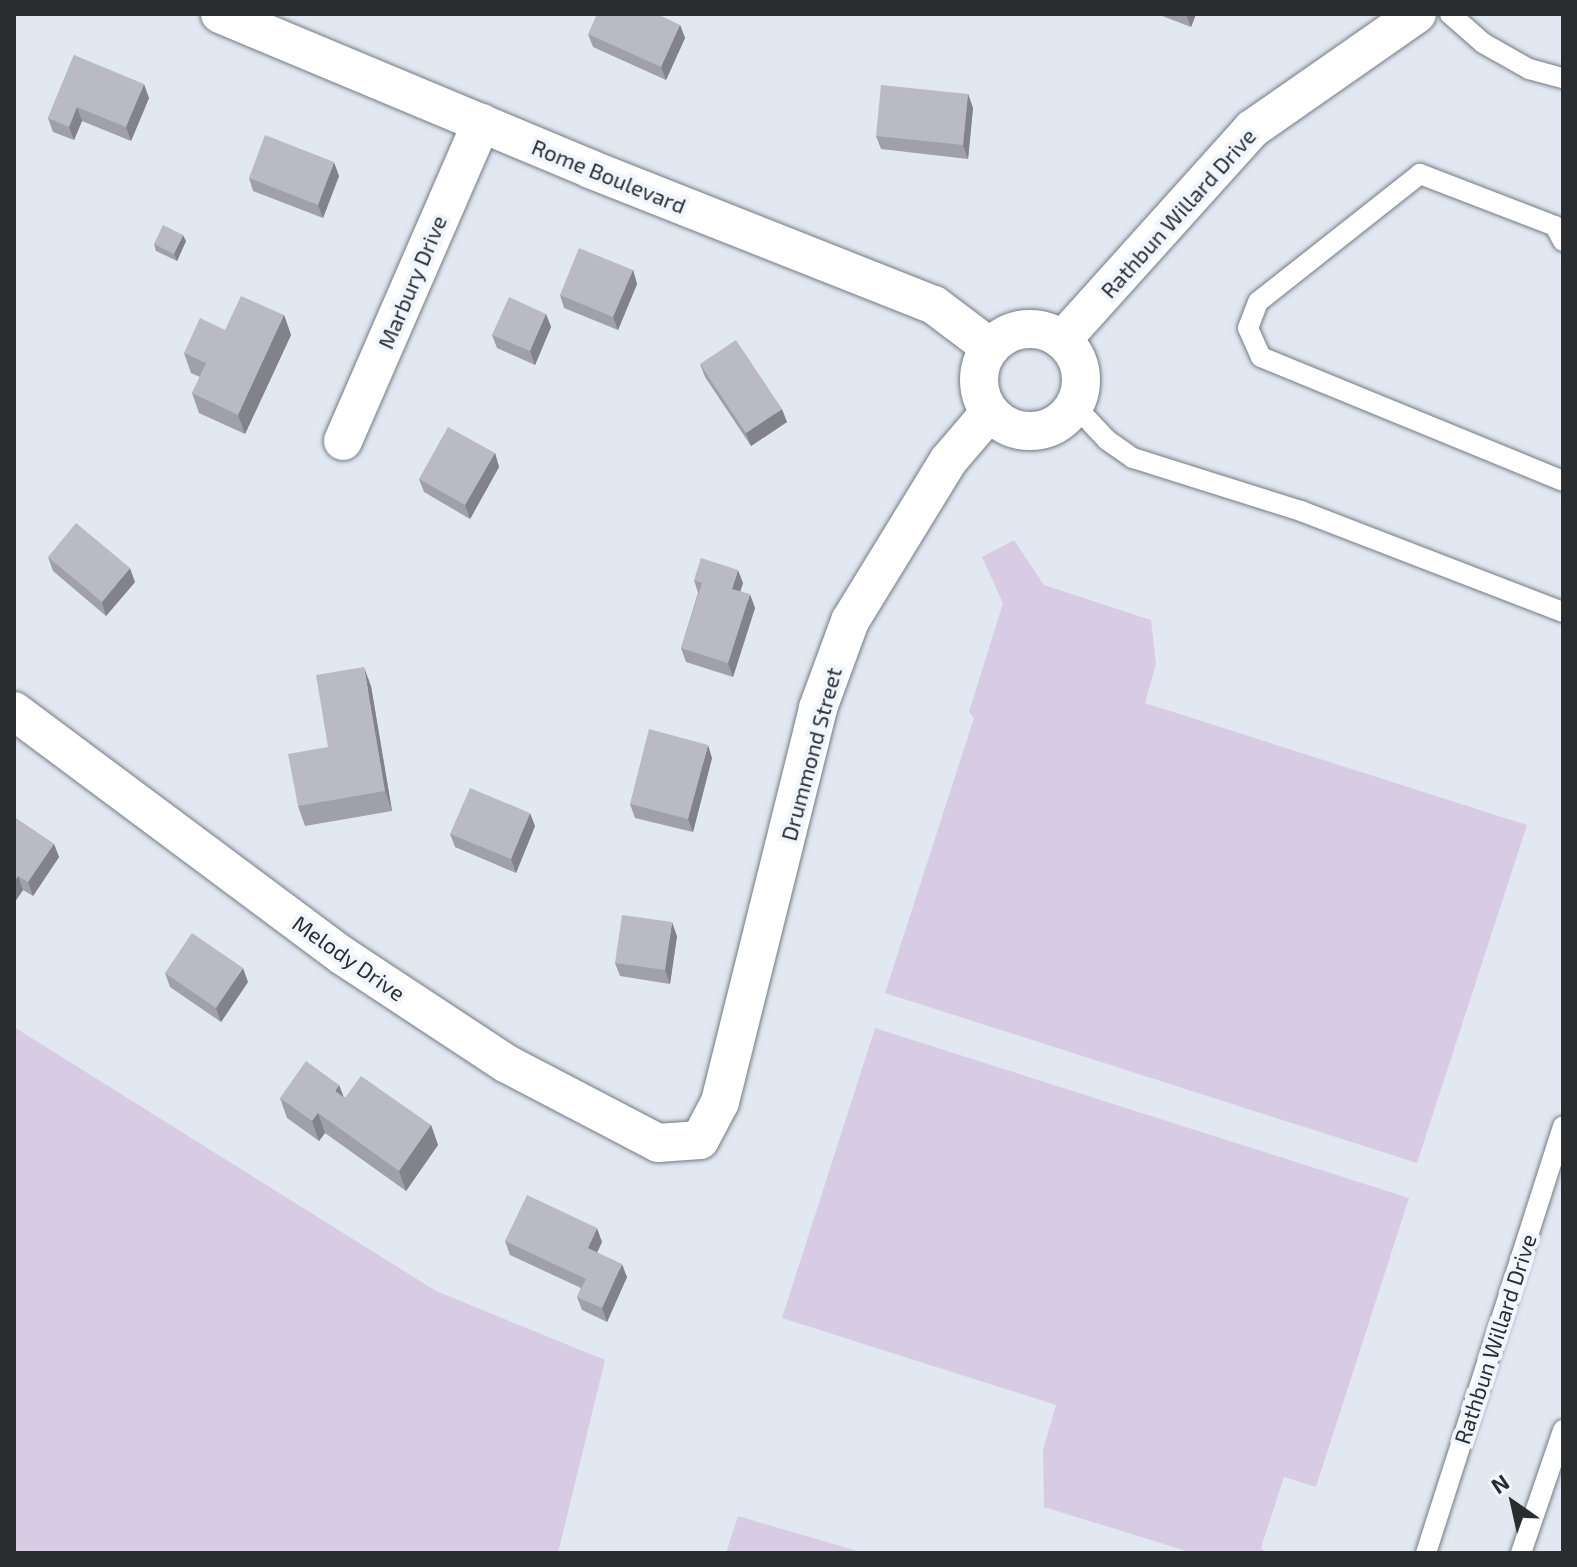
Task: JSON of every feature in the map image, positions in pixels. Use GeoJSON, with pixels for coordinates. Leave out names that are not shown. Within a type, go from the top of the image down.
{"type":"FeatureCollection","features":[{"type":"Feature","properties":{"kind":"street","name":"Rome Boulevard"},"geometry":{"type":"LineString","coordinates":[[220,14],[481,123],[934,305],[991,348]]}},
{"type":"Feature","properties":{"kind":"street","name":"Rathbun Willard Drive"},"geometry":{"type":"LineString","coordinates":[[1063,339],[1252,129],[1417,14]]}},
{"type":"Feature","properties":{"kind":"street","name":"Marbury Drive"},"geometry":{"type":"LineString","coordinates":[[343,441],[481,123]]}},
{"type":"Feature","properties":{"kind":"street"},"geometry":{"type":"LineString","coordinates":[[1030,328],[1063,339],[1075,353],[1083,382],[1075,406],[1051,426],[1028,432],[1007,427],[989,413],[978,373],[991,348],[1003,336],[1030,328]]}},
{"type":"Feature","properties":{"kind":"street","name":"Drummond Street"},"geometry":{"type":"LineString","coordinates":[[706,1128],[720,1102],[818,708],[850,621],[948,461],[989,413]]}},
{"type":"Feature","properties":{"kind":"street","name":"Melody Drive"},"geometry":{"type":"LineString","coordinates":[[14,711],[331,947],[507,1064],[658,1143],[700,1140],[706,1128]]}},
{"type":"Feature","properties":{"kind":"lane"},"geometry":{"type":"LineString","coordinates":[[1450,14],[1483,43],[1518,63],[1563,78]]}},
{"type":"Feature","properties":{"kind":"lane"},"geometry":{"type":"LineString","coordinates":[[1563,241],[1555,226],[1420,174],[1258,302],[1248,328],[1261,357],[1563,481]]}},
{"type":"Feature","properties":{"kind":"lane"},"geometry":{"type":"LineString","coordinates":[[1075,406],[1107,440],[1133,458],[1273,501],[1563,612]]}},
{"type":"Feature","properties":{"kind":"lane","name":"Rathbun Willard Drive"},"geometry":{"type":"LineString","coordinates":[[1426,1553],[1562,1131]]}},
{"type":"Feature","properties":{"kind":"lane"},"geometry":{"type":"LineString","coordinates":[[1521,1553],[1563,1430]]}},
{"type":"Feature","properties":{"kind":"shaded area"},"geometry":{"type":"Polygon","coordinates":[[[1014,540],[1044,585],[1151,620],[1156,664],[1145,703],[1527,825],[1417,1163],[885,993],[974,718],[969,712],[1003,603],[982,557],[1014,540]]]}},
{"type":"Feature","properties":{"kind":"shaded area"},"geometry":{"type":"Polygon","coordinates":[[[14,1027],[436,1291],[605,1360],[558,1553],[14,1553],[14,1027]]]}},
{"type":"Feature","properties":{"kind":"shaded area"},"geometry":{"type":"Polygon","coordinates":[[[875,1028],[1409,1198],[1316,1487],[1284,1477],[1261,1548],[1266,1553],[1193,1553],[1044,1507],[1043,1450],[1056,1405],[782,1318],[875,1028]]]}},
{"type":"Feature","properties":{"kind":"shaded area"},"geometry":{"type":"Polygon","coordinates":[[[738,1516],[864,1553],[726,1553],[738,1516]]]}},
{"type":"Feature","properties":{"kind":"building"},"geometry":{"type":"Polygon","coordinates":[[[597,14],[657,14],[680,25],[661,67],[588,34],[597,14]]]}},
{"type":"Feature","properties":{"kind":"building"},"geometry":{"type":"Polygon","coordinates":[[[74,55],[144,84],[126,127],[77,107],[69,127],[48,118],[74,55]]]}},
{"type":"Feature","properties":{"kind":"building"},"geometry":{"type":"Polygon","coordinates":[[[881,85],[968,94],[963,145],[876,136],[881,85]]]}},
{"type":"Feature","properties":{"kind":"building"},"geometry":{"type":"Polygon","coordinates":[[[265,135],[334,162],[318,205],[249,178],[265,135]]]}},
{"type":"Feature","properties":{"kind":"building"},"geometry":{"type":"Polygon","coordinates":[[[163,225],[183,235],[174,254],[154,244],[163,225]]]}},
{"type":"Feature","properties":{"kind":"building"},"geometry":{"type":"Polygon","coordinates":[[[579,248],[633,270],[613,317],[560,295],[579,248]]]}},
{"type":"Feature","properties":{"kind":"building"},"geometry":{"type":"Polygon","coordinates":[[[241,296],[284,315],[238,415],[192,393],[206,363],[184,353],[200,318],[225,330],[241,296]]]}},
{"type":"Feature","properties":{"kind":"building"},"geometry":{"type":"Polygon","coordinates":[[[509,297],[546,314],[530,351],[492,335],[509,297]]]}},
{"type":"Feature","properties":{"kind":"building"},"geometry":{"type":"Polygon","coordinates":[[[736,340],[782,409],[746,433],[700,364],[736,340]]]}},
{"type":"Feature","properties":{"kind":"building"},"geometry":{"type":"Polygon","coordinates":[[[448,427],[495,453],[465,505],[419,479],[448,427]]]}},
{"type":"Feature","properties":{"kind":"building"},"geometry":{"type":"Polygon","coordinates":[[[76,523],[130,568],[102,602],[48,557],[76,523]]]}},
{"type":"Feature","properties":{"kind":"building"},"geometry":{"type":"Polygon","coordinates":[[[701,558],[738,570],[732,589],[750,594],[728,663],[681,648],[702,583],[694,580],[701,558]]]}},
{"type":"Feature","properties":{"kind":"building"},"geometry":{"type":"Polygon","coordinates":[[[364,667],[385,791],[298,806],[288,754],[328,747],[316,675],[364,667]]]}},
{"type":"Feature","properties":{"kind":"building"},"geometry":{"type":"Polygon","coordinates":[[[649,729],[708,745],[688,819],[630,804],[649,729]]]}},
{"type":"Feature","properties":{"kind":"building"},"geometry":{"type":"Polygon","coordinates":[[[470,788],[530,813],[511,859],[450,834],[470,788]]]}},
{"type":"Feature","properties":{"kind":"building"},"geometry":{"type":"Polygon","coordinates":[[[14,817],[54,844],[28,882],[18,876],[14,882],[14,817]]]}},
{"type":"Feature","properties":{"kind":"building"},"geometry":{"type":"Polygon","coordinates":[[[622,915],[672,922],[665,970],[615,963],[622,915]]]}},
{"type":"Feature","properties":{"kind":"building"},"geometry":{"type":"Polygon","coordinates":[[[192,933],[243,968],[216,1008],[165,973],[192,933]]]}},
{"type":"Feature","properties":{"kind":"building"},"geometry":{"type":"Polygon","coordinates":[[[306,1061],[339,1085],[335,1091],[345,1098],[361,1076],[431,1125],[399,1171],[318,1113],[312,1121],[280,1098],[306,1061]]]}},
{"type":"Feature","properties":{"kind":"building"},"geometry":{"type":"Polygon","coordinates":[[[527,1195],[597,1228],[588,1248],[622,1264],[602,1308],[577,1297],[586,1279],[505,1241],[527,1195]]]}}]}
